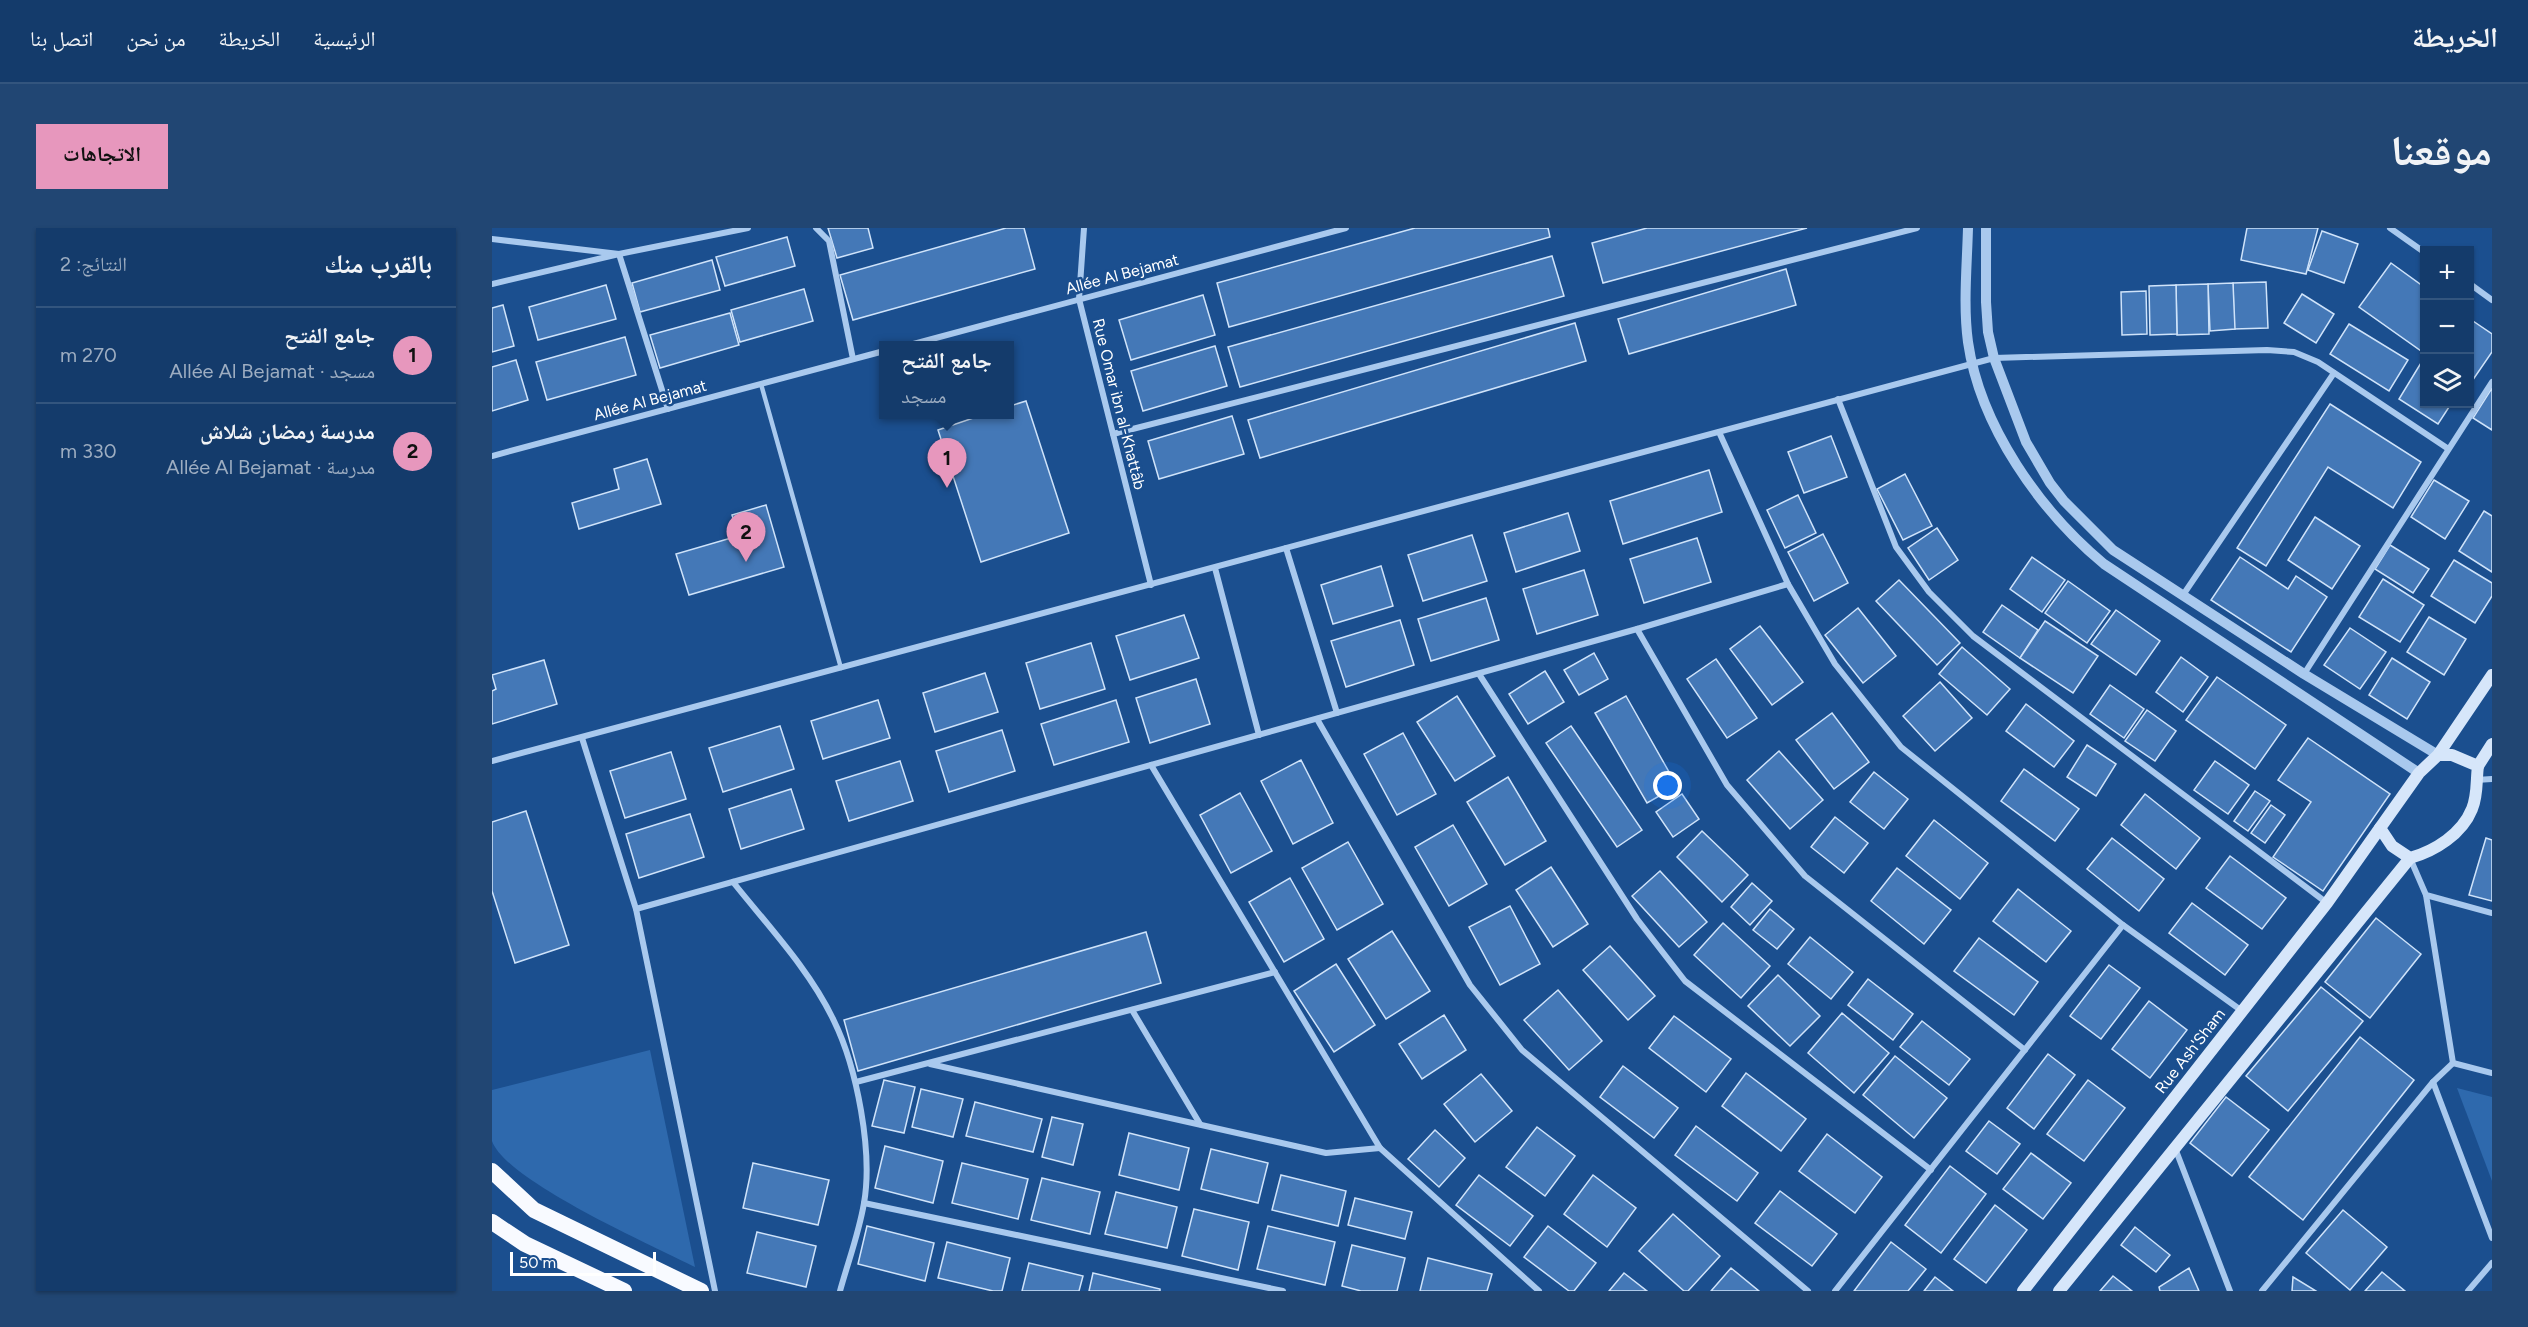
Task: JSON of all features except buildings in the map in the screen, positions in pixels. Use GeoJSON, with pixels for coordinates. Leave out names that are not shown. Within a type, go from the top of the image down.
{"type":"FeatureCollection","features":[{"type":"Feature","properties":{"kind":"highway"},"geometry":{"type":"LineString","coordinates":[[492,1171],[534,1210],[701,1291]]}},
{"type":"Feature","properties":{"kind":"highway"},"geometry":{"type":"LineString","coordinates":[[492,1222],[525,1244],[624,1291]]}},
{"type":"Feature","properties":{"kind":"main road"},"geometry":{"type":"LineString","coordinates":[[2438,755],[2492,675]]}},
{"type":"Feature","properties":{"kind":"main road"},"geometry":{"type":"LineString","coordinates":[[2059,1291],[2410,858],[2426,854],[2444,844],[2465,820],[2472,809],[2476,793],[2478,766],[2492,744]]}},
{"type":"Feature","properties":{"kind":"main road","name":"Rue Ash'Sham"},"geometry":{"type":"LineString","coordinates":[[2023,1291],[2327,903],[2419,773],[2438,755]]}},
{"type":"Feature","properties":{"kind":"main road"},"geometry":{"type":"LineString","coordinates":[[2438,755],[2452,755],[2478,766]]}},
{"type":"Feature","properties":{"kind":"main road"},"geometry":{"type":"LineString","coordinates":[[2380,828],[2392,846],[2410,858]]}},
{"type":"Feature","properties":{"kind":"street"},"geometry":{"type":"LineString","coordinates":[[492,284],[619,254],[748,228]]}},
{"type":"Feature","properties":{"kind":"street"},"geometry":{"type":"LineString","coordinates":[[816,228],[828,241],[853,360]]}},
{"type":"Feature","properties":{"kind":"street","name":"Rue Omar ibn al-Khattâb"},"geometry":{"type":"LineString","coordinates":[[1084,228],[1079,299],[1150,585]]}},
{"type":"Feature","properties":{"kind":"street","name":"Allée Al Bejamat"},"geometry":{"type":"LineString","coordinates":[[921,341],[1346,228]]}},
{"type":"Feature","properties":{"kind":"street"},"geometry":{"type":"LineString","coordinates":[[1113,434],[1917,228]]}},
{"type":"Feature","properties":{"kind":"street"},"geometry":{"type":"LineString","coordinates":[[1968,228],[1966,320],[1972,364],[1994,423],[2028,483],[2060,525],[2104,564],[2419,773]]}},
{"type":"Feature","properties":{"kind":"street"},"geometry":{"type":"LineString","coordinates":[[1986,228],[1986,302],[1988,332],[1994,358],[2026,442],[2050,483],[2064,501],[2113,550],[2304,674],[2438,755]]}},
{"type":"Feature","properties":{"kind":"street"},"geometry":{"type":"LineString","coordinates":[[2390,228],[2420,249]]}},
{"type":"Feature","properties":{"kind":"street"},"geometry":{"type":"LineString","coordinates":[[492,239],[619,254]]}},
{"type":"Feature","properties":{"kind":"street"},"geometry":{"type":"LineString","coordinates":[[619,254],[668,409]]}},
{"type":"Feature","properties":{"kind":"street"},"geometry":{"type":"LineString","coordinates":[[2474,287],[2492,300]]}},
{"type":"Feature","properties":{"kind":"street"},"geometry":{"type":"LineString","coordinates":[[492,761],[1994,358],[2280,350],[2306,356],[2447,448]]}},
{"type":"Feature","properties":{"kind":"street","name":"Allée Al Bejamat"},"geometry":{"type":"LineString","coordinates":[[492,456],[879,352]]}},
{"type":"Feature","properties":{"kind":"street"},"geometry":{"type":"LineString","coordinates":[[2183,595],[2334,373]]}},
{"type":"Feature","properties":{"kind":"street"},"geometry":{"type":"LineString","coordinates":[[2304,674],[2447,448],[2492,382]]}},
{"type":"Feature","properties":{"kind":"street"},"geometry":{"type":"LineString","coordinates":[[1838,399],[1896,547],[1929,592],[1973,636],[2327,903]]}},
{"type":"Feature","properties":{"kind":"street"},"geometry":{"type":"LineString","coordinates":[[1719,432],[1788,584],[1835,664],[1901,747],[2123,925],[2242,1011]]}},
{"type":"Feature","properties":{"kind":"street"},"geometry":{"type":"LineString","coordinates":[[1286,548],[1336,713]]}},
{"type":"Feature","properties":{"kind":"street"},"geometry":{"type":"LineString","coordinates":[[1215,568],[1259,735]]}},
{"type":"Feature","properties":{"kind":"street"},"geometry":{"type":"LineString","coordinates":[[636,909],[1479,674],[1788,584]]}},
{"type":"Feature","properties":{"kind":"street"},"geometry":{"type":"LineString","coordinates":[[1637,629],[1727,785],[1805,876],[2025,1050]]}},
{"type":"Feature","properties":{"kind":"street"},"geometry":{"type":"LineString","coordinates":[[1479,674],[1636,919],[1685,981],[1931,1170]]}},
{"type":"Feature","properties":{"kind":"street"},"geometry":{"type":"LineString","coordinates":[[1317,719],[1470,985],[1522,1050],[1808,1291]]}},
{"type":"Feature","properties":{"kind":"street"},"geometry":{"type":"LineString","coordinates":[[582,738],[636,909],[715,1291]]}},
{"type":"Feature","properties":{"kind":"street"},"geometry":{"type":"LineString","coordinates":[[1151,765],[1380,1148],[1539,1291]]}},
{"type":"Feature","properties":{"kind":"street"},"geometry":{"type":"LineString","coordinates":[[2476,780],[2492,779]]}},
{"type":"Feature","properties":{"kind":"street"},"geometry":{"type":"LineString","coordinates":[[2410,858],[2426,896],[2453,1063]]}},
{"type":"Feature","properties":{"kind":"street"},"geometry":{"type":"LineString","coordinates":[[733,882],[804,972],[834,1021],[855,1082],[865,1140],[864,1203],[840,1291]]}},
{"type":"Feature","properties":{"kind":"street"},"geometry":{"type":"LineString","coordinates":[[2426,896],[2492,913]]}},
{"type":"Feature","properties":{"kind":"street"},"geometry":{"type":"LineString","coordinates":[[1835,1291],[2123,925]]}},
{"type":"Feature","properties":{"kind":"street"},"geometry":{"type":"LineString","coordinates":[[855,1082],[1275,972]]}},
{"type":"Feature","properties":{"kind":"street"},"geometry":{"type":"LineString","coordinates":[[1132,1010],[1200,1124]]}},
{"type":"Feature","properties":{"kind":"street"},"geometry":{"type":"LineString","coordinates":[[2453,1063],[2492,1072]]}},
{"type":"Feature","properties":{"kind":"street"},"geometry":{"type":"LineString","coordinates":[[2262,1291],[2433,1082],[2453,1063]]}},
{"type":"Feature","properties":{"kind":"street"},"geometry":{"type":"LineString","coordinates":[[930,1064],[1326,1153],[1380,1148]]}},
{"type":"Feature","properties":{"kind":"street"},"geometry":{"type":"LineString","coordinates":[[2433,1082],[2492,1238]]}},
{"type":"Feature","properties":{"kind":"street"},"geometry":{"type":"LineString","coordinates":[[2175,1147],[2230,1291]]}},
{"type":"Feature","properties":{"kind":"street"},"geometry":{"type":"LineString","coordinates":[[864,1203],[1284,1291]]}},
{"type":"Feature","properties":{"kind":"street"},"geometry":{"type":"LineString","coordinates":[[2468,1291],[2492,1263]]}},
{"type":"Feature","properties":{"kind":"lane"},"geometry":{"type":"LineString","coordinates":[[761,384],[840,668]]}},
{"type":"Feature","properties":{"kind":"shaded area"},"geometry":{"type":"Polygon","coordinates":[[[650,1050],[695,1267],[551,1193],[503,1157],[492,1141],[492,1090],[650,1050]]]}},
{"type":"Feature","properties":{"kind":"shaded area"},"geometry":{"type":"Polygon","coordinates":[[[2457,1088],[2492,1097],[2492,1181],[2457,1088]]]}},
{"type":"Feature","properties":{"kind":"place","name":"جامع الفتح"},"geometry":{"type":"Point","coordinates":[947,488]}},
{"type":"Feature","properties":{"kind":"place","name":"مدرسة رمضان شلاش"},"geometry":{"type":"Point","coordinates":[746,562]}}]}
